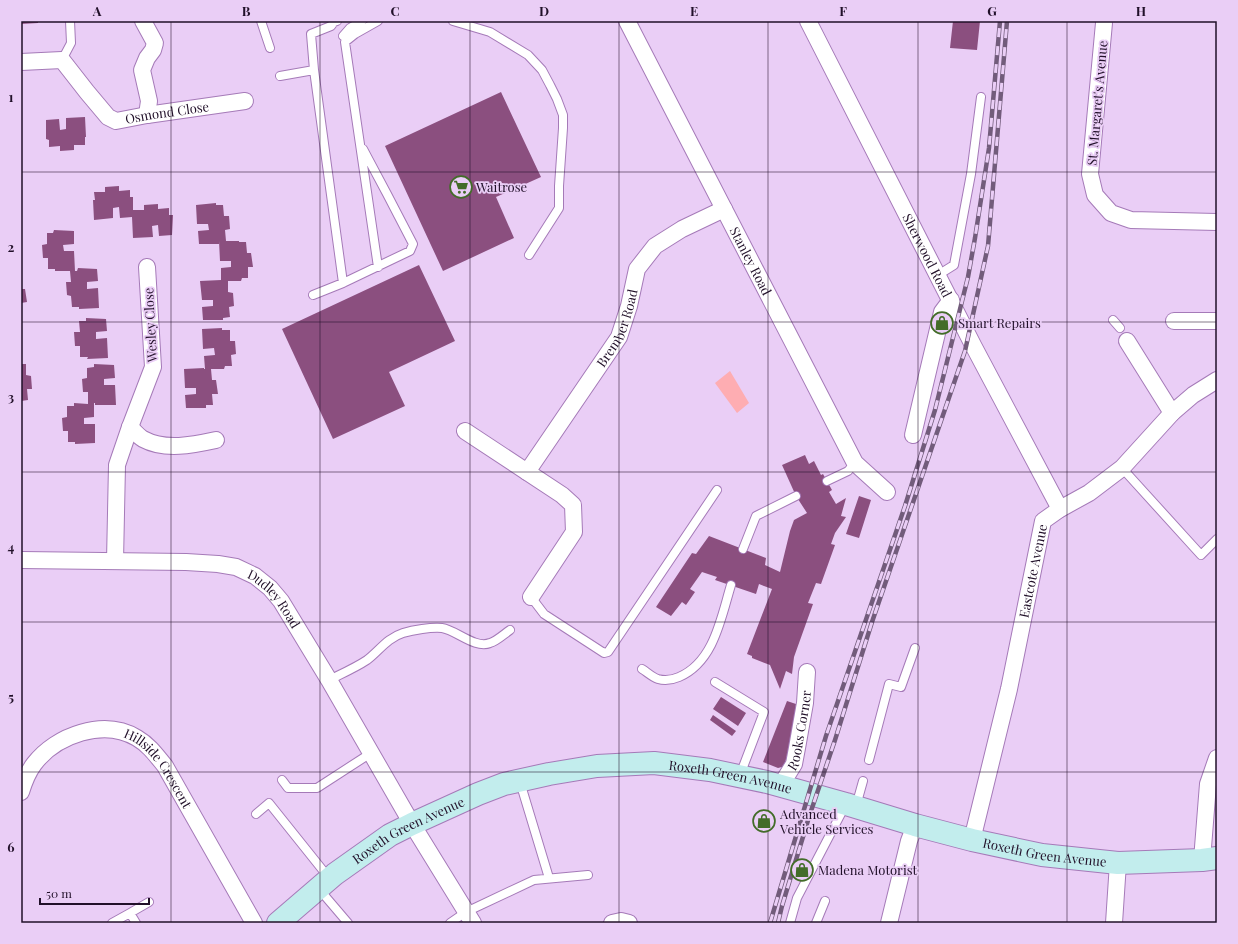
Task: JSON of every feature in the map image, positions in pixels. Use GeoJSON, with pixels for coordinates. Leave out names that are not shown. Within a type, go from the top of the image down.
{"type":"FeatureCollection","features":[{"type":"Feature","properties":{"kind":"street"},"geometry":{"type":"LineString","coordinates":[[142,21],[155,43],[153,50],[147,58],[142,70],[149,102],[147,115]]}},
{"type":"Feature","properties":{"kind":"street","name":"Stanley Road"},"geometry":{"type":"LineString","coordinates":[[627,21],[855,463],[887,492]]}},
{"type":"Feature","properties":{"kind":"street","name":"Sherwood Road"},"geometry":{"type":"LineString","coordinates":[[808,21],[1060,509]]}},
{"type":"Feature","properties":{"kind":"street","name":"St. Margaret's Avenue"},"geometry":{"type":"LineString","coordinates":[[1104,23],[1090,174],[1095,195],[1111,213],[1131,220],[1217,222]]}},
{"type":"Feature","properties":{"kind":"street"},"geometry":{"type":"LineString","coordinates":[[21,62],[62,60]]}},
{"type":"Feature","properties":{"kind":"street","name":"Osmond Close"},"geometry":{"type":"LineString","coordinates":[[62,60],[108,117],[116,121],[245,101]]}},
{"type":"Feature","properties":{"kind":"street","name":"Brember Road"},"geometry":{"type":"LineString","coordinates":[[527,472],[619,337],[629,306],[637,269],[655,246],[682,229],[724,209]]}},
{"type":"Feature","properties":{"kind":"street","name":"Wesley Close"},"geometry":{"type":"LineString","coordinates":[[115,561],[117,465],[153,367],[147,267]]}},
{"type":"Feature","properties":{"kind":"street"},"geometry":{"type":"LineString","coordinates":[[913,435],[942,312],[951,300]]}},
{"type":"Feature","properties":{"kind":"street"},"geometry":{"type":"LineString","coordinates":[[1174,320],[1217,321]]}},
{"type":"Feature","properties":{"kind":"street"},"geometry":{"type":"LineString","coordinates":[[1124,334],[1172,413]]}},
{"type":"Feature","properties":{"kind":"street","name":"Eastcote Avenue"},"geometry":{"type":"LineString","coordinates":[[972,840],[1009,688],[1042,521],[1089,493],[1122,468],[1172,413],[1193,395],[1217,380]]}},
{"type":"Feature","properties":{"kind":"street"},"geometry":{"type":"LineString","coordinates":[[130,427],[142,439],[155,444],[172,446],[189,445],[216,440]]}},
{"type":"Feature","properties":{"kind":"street"},"geometry":{"type":"LineString","coordinates":[[465,431],[562,495],[573,506],[574,532],[531,597]]}},
{"type":"Feature","properties":{"kind":"street","name":"Dudley Road"},"geometry":{"type":"LineString","coordinates":[[21,560],[186,562],[218,564],[236,568],[255,576],[270,588],[281,601],[469,918]]}},
{"type":"Feature","properties":{"kind":"street","name":"Rooks Corner"},"geometry":{"type":"LineString","coordinates":[[780,785],[794,764],[805,703],[807,672]]}},
{"type":"Feature","properties":{"kind":"street","name":"Hillside Crescent"},"geometry":{"type":"LineString","coordinates":[[21,792],[34,764],[45,752],[66,739],[80,733],[106,729],[123,732],[136,737],[150,748],[165,766],[254,923]]}},
{"type":"Feature","properties":{"kind":"street"},"geometry":{"type":"LineString","coordinates":[[1209,859],[1208,784],[1217,758]]}},
{"type":"Feature","properties":{"kind":"street","name":"Roxeth Green Avenue"},"geometry":{"type":"LineString","coordinates":[[278,923],[324,883],[390,835],[412,824],[504,784],[597,766],[654,763],[710,770],[740,776],[780,785],[914,825],[972,840],[1042,855],[1118,863],[1209,859]]}},
{"type":"Feature","properties":{"kind":"street"},"geometry":{"type":"LineString","coordinates":[[889,923],[914,825]]}},
{"type":"Feature","properties":{"kind":"street"},"geometry":{"type":"LineString","coordinates":[[1114,923],[1118,863]]}},
{"type":"Feature","properties":{"kind":"street"},"geometry":{"type":"LineString","coordinates":[[612,923],[620,921],[629,923]]}},
{"type":"Feature","properties":{"kind":"lane"},"geometry":{"type":"LineString","coordinates":[[62,60],[71,43],[70,21]]}},
{"type":"Feature","properties":{"kind":"lane"},"geometry":{"type":"LineString","coordinates":[[261,21],[270,48]]}},
{"type":"Feature","properties":{"kind":"lane"},"geometry":{"type":"LineString","coordinates":[[344,39],[350,28],[362,21]]}},
{"type":"Feature","properties":{"kind":"lane"},"geometry":{"type":"LineString","coordinates":[[344,39],[378,21]]}},
{"type":"Feature","properties":{"kind":"lane"},"geometry":{"type":"LineString","coordinates":[[453,21],[490,32],[528,55],[542,70],[557,99],[563,115],[559,208],[529,255]]}},
{"type":"Feature","properties":{"kind":"lane"},"geometry":{"type":"LineString","coordinates":[[343,283],[314,70],[311,34],[335,23],[344,39],[378,267]]}},
{"type":"Feature","properties":{"kind":"lane"},"geometry":{"type":"LineString","coordinates":[[280,76],[314,70]]}},
{"type":"Feature","properties":{"kind":"lane"},"geometry":{"type":"LineString","coordinates":[[938,275],[954,265],[971,174],[981,98]]}},
{"type":"Feature","properties":{"kind":"lane"},"geometry":{"type":"LineString","coordinates":[[313,295],[343,283],[410,251],[412,244],[388,194],[360,144]]}},
{"type":"Feature","properties":{"kind":"lane"},"geometry":{"type":"LineString","coordinates":[[1113,320],[1124,334]]}},
{"type":"Feature","properties":{"kind":"lane"},"geometry":{"type":"LineString","coordinates":[[827,481],[848,470],[855,463]]}},
{"type":"Feature","properties":{"kind":"lane"},"geometry":{"type":"LineString","coordinates":[[1122,468],[1201,555],[1217,539]]}},
{"type":"Feature","properties":{"kind":"lane"},"geometry":{"type":"LineString","coordinates":[[531,597],[544,614],[604,653],[608,652],[717,490]]}},
{"type":"Feature","properties":{"kind":"lane"},"geometry":{"type":"LineString","coordinates":[[743,549],[756,516],[796,496]]}},
{"type":"Feature","properties":{"kind":"lane"},"geometry":{"type":"LineString","coordinates":[[642,669],[658,679],[665,680],[680,677],[696,665],[706,653],[714,639],[730,585]]}},
{"type":"Feature","properties":{"kind":"lane"},"geometry":{"type":"LineString","coordinates":[[329,680],[365,661],[392,638],[403,634],[433,628],[444,628],[481,644],[490,644],[510,630]]}},
{"type":"Feature","properties":{"kind":"lane"},"geometry":{"type":"LineString","coordinates":[[868,760],[890,684],[900,687],[915,648]]}},
{"type":"Feature","properties":{"kind":"lane"},"geometry":{"type":"LineString","coordinates":[[715,682],[764,712],[740,776]]}},
{"type":"Feature","properties":{"kind":"lane"},"geometry":{"type":"LineString","coordinates":[[282,780],[288,788],[317,788],[371,753]]}},
{"type":"Feature","properties":{"kind":"lane"},"geometry":{"type":"LineString","coordinates":[[520,781],[549,878]]}},
{"type":"Feature","properties":{"kind":"lane"},"geometry":{"type":"LineString","coordinates":[[790,923],[797,898],[851,805],[863,781]]}},
{"type":"Feature","properties":{"kind":"lane"},"geometry":{"type":"LineString","coordinates":[[256,814],[269,803],[324,883],[348,923]]}},
{"type":"Feature","properties":{"kind":"lane"},"geometry":{"type":"LineString","coordinates":[[450,923],[469,918],[534,880],[588,875]]}},
{"type":"Feature","properties":{"kind":"lane"},"geometry":{"type":"LineString","coordinates":[[816,923],[825,901]]}},
{"type":"Feature","properties":{"kind":"lane"},"geometry":{"type":"LineString","coordinates":[[112,923],[149,902]]}},
{"type":"Feature","properties":{"kind":"lane"},"geometry":{"type":"LineString","coordinates":[[130,913],[136,923]]}},
{"type":"Feature","properties":{"kind":"shaded area"},"geometry":{"type":"Polygon","coordinates":[[[730,371],[749,403],[737,413],[715,383],[730,371]]]}},
{"type":"Feature","properties":{"kind":"building"},"geometry":{"type":"Polygon","coordinates":[[[21,21],[38,21],[38,23],[21,24],[21,21]]]}},
{"type":"Feature","properties":{"kind":"building"},"geometry":{"type":"Polygon","coordinates":[[[953,21],[980,21],[977,50],[950,48],[953,21]]]}},
{"type":"Feature","properties":{"kind":"building","name":"Waitrose"},"geometry":{"type":"Polygon","coordinates":[[[501,92],[541,177],[496,197],[514,238],[443,271],[385,146],[501,92]]]}},
{"type":"Feature","properties":{"kind":"building"},"geometry":{"type":"Polygon","coordinates":[[[85,117],[85,145],[74,145],[74,150],[60,151],[60,146],[49,147],[49,140],[46,139],[46,120],[59,119],[60,130],[66,129],[66,118],[85,117]]]}},
{"type":"Feature","properties":{"kind":"building"},"geometry":{"type":"Polygon","coordinates":[[[119,186],[119,191],[130,190],[130,197],[133,197],[133,210],[144,210],[144,205],[158,204],[158,209],[169,208],[169,215],[173,215],[172,235],[159,236],[158,225],[152,226],[153,237],[133,238],[132,217],[120,218],[119,207],[113,208],[113,218],[94,220],[94,192],[105,192],[105,187],[119,186]]]}},
{"type":"Feature","properties":{"kind":"building"},"geometry":{"type":"Polygon","coordinates":[[[216,203],[216,205],[223,205],[224,216],[229,216],[230,229],[225,230],[226,241],[246,242],[247,253],[251,253],[253,267],[248,267],[248,278],[242,278],[241,281],[228,281],[228,292],[233,293],[234,306],[229,307],[230,317],[223,318],[223,320],[203,320],[202,307],[213,306],[213,300],[202,300],[200,281],[221,280],[221,268],[231,267],[231,261],[220,261],[219,241],[219,244],[199,244],[198,231],[209,230],[208,224],[197,224],[196,205],[216,203]]]}},
{"type":"Feature","properties":{"kind":"building"},"geometry":{"type":"Polygon","coordinates":[[[54,230],[74,231],[74,244],[63,245],[64,251],[74,251],[75,271],[77,271],[78,268],[97,269],[98,281],[87,282],[87,289],[98,288],[99,308],[79,309],[79,307],[72,307],[71,296],[67,295],[66,282],[71,282],[70,271],[55,271],[55,269],[48,269],[48,258],[43,258],[42,245],[47,244],[47,233],[53,233],[54,230]]]}},
{"type":"Feature","properties":{"kind":"building"},"geometry":{"type":"Polygon","coordinates":[[[419,265],[455,341],[389,372],[405,406],[333,439],[282,329],[419,265]]]}},
{"type":"Feature","properties":{"kind":"building"},"geometry":{"type":"Polygon","coordinates":[[[21,289],[25,289],[27,302],[21,303],[21,289]]]}},
{"type":"Feature","properties":{"kind":"building"},"geometry":{"type":"Polygon","coordinates":[[[86,318],[106,319],[107,331],[96,332],[96,339],[107,338],[108,358],[87,359],[88,357],[80,357],[80,346],[75,346],[74,332],[80,332],[79,321],[86,321],[86,318]]]}},
{"type":"Feature","properties":{"kind":"building"},"geometry":{"type":"Polygon","coordinates":[[[222,328],[222,330],[230,330],[230,341],[235,341],[236,354],[231,355],[232,366],[225,366],[224,369],[205,369],[204,356],[215,355],[214,348],[203,349],[202,329],[222,328]]]}},
{"type":"Feature","properties":{"kind":"building"},"geometry":{"type":"Polygon","coordinates":[[[21,364],[26,364],[26,375],[31,376],[32,389],[27,389],[28,400],[21,401],[21,364]]]}},
{"type":"Feature","properties":{"kind":"building"},"geometry":{"type":"Polygon","coordinates":[[[94,364],[114,365],[115,378],[104,379],[104,385],[115,385],[116,405],[95,405],[94,403],[94,417],[84,418],[84,424],[95,424],[95,443],[75,444],[75,442],[68,442],[68,431],[63,431],[62,418],[67,417],[67,406],[74,406],[74,403],[88,404],[88,392],[83,392],[82,379],[87,378],[87,368],[94,367],[94,364]]]}},
{"type":"Feature","properties":{"kind":"building"},"geometry":{"type":"Polygon","coordinates":[[[184,369],[211,369],[212,380],[216,380],[218,394],[212,394],[213,405],[206,405],[206,408],[186,408],[185,395],[196,394],[196,388],[185,388],[184,369]]]}},
{"type":"Feature","properties":{"kind":"building"},"geometry":{"type":"Polygon","coordinates":[[[805,455],[809,464],[814,461],[821,475],[823,474],[832,490],[829,492],[836,504],[846,498],[841,516],[846,517],[835,533],[831,544],[835,545],[821,584],[816,583],[808,603],[813,604],[794,657],[792,674],[786,671],[780,689],[770,665],[752,658],[752,656],[747,654],[772,589],[759,584],[756,594],[715,580],[717,577],[702,572],[690,589],[695,592],[686,605],[682,602],[671,616],[656,607],[692,553],[696,554],[709,536],[766,558],[765,565],[780,572],[794,520],[807,513],[796,496],[782,465],[805,455]]]}},
{"type":"Feature","properties":{"kind":"building"},"geometry":{"type":"Polygon","coordinates":[[[859,496],[871,500],[859,538],[846,534],[859,496]]]}},
{"type":"Feature","properties":{"kind":"building"},"geometry":{"type":"Polygon","coordinates":[[[721,697],[746,713],[738,726],[713,709],[721,697]]]}},
{"type":"Feature","properties":{"kind":"building"},"geometry":{"type":"Polygon","coordinates":[[[787,701],[796,704],[793,734],[785,763],[782,767],[778,768],[763,762],[787,701]]]}},
{"type":"Feature","properties":{"kind":"building"},"geometry":{"type":"Polygon","coordinates":[[[713,715],[736,731],[732,736],[710,720],[713,715]]]}},
{"type":"Feature","properties":{"kind":"railway"},"geometry":{"type":"LineString","coordinates":[[770,923],[826,736],[905,506],[935,410],[968,277],[975,238],[989,148],[1000,21]]}},
{"type":"Feature","properties":{"kind":"railway"},"geometry":{"type":"LineString","coordinates":[[778,923],[809,817],[872,622],[965,351],[988,246],[1007,21]]}},
{"type":"Feature","properties":{"kind":"place","name":"Waitrose"},"geometry":{"type":"Point","coordinates":[461,187]}},
{"type":"Feature","properties":{"kind":"place","name":"Smart Repairs"},"geometry":{"type":"Point","coordinates":[942,323]}},
{"type":"Feature","properties":{"kind":"place","name":"Advanced Vehicle Services"},"geometry":{"type":"Point","coordinates":[764,821]}},
{"type":"Feature","properties":{"kind":"place","name":"Madena Motorist"},"geometry":{"type":"Point","coordinates":[802,870]}}]}
